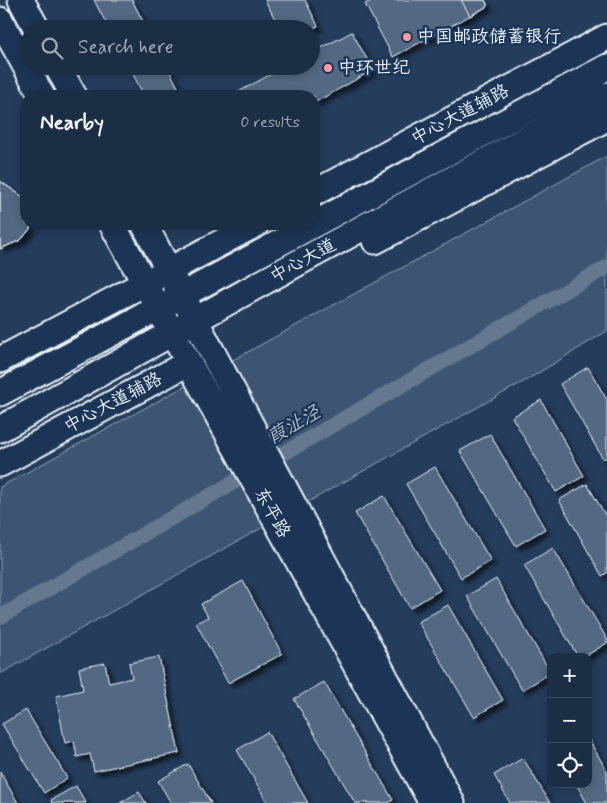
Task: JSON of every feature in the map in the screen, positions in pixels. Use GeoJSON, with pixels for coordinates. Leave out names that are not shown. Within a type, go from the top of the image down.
{"type":"FeatureCollection","features":[{"type":"Feature","properties":{"kind":"main road"},"geometry":{"type":"LineString","coordinates":[[21,0],[32,20]]}},
{"type":"Feature","properties":{"kind":"main road"},"geometry":{"type":"LineString","coordinates":[[0,20],[20,56]]}},
{"type":"Feature","properties":{"kind":"main road","name":"中心大道辅路"},"geometry":{"type":"LineString","coordinates":[[320,190],[607,37]]}},
{"type":"Feature","properties":{"kind":"main road","name":"中心大道"},"geometry":{"type":"LineString","coordinates":[[320,222],[607,67]]}},
{"type":"Feature","properties":{"kind":"main road"},"geometry":{"type":"LineString","coordinates":[[30,75],[39,90]]}},
{"type":"Feature","properties":{"kind":"main road"},"geometry":{"type":"LineString","coordinates":[[62,75],[71,90]]}},
{"type":"Feature","properties":{"kind":"main road","name":"中心大道"},"geometry":{"type":"LineString","coordinates":[[0,429],[294,265],[607,95]]}},
{"type":"Feature","properties":{"kind":"main road"},"geometry":{"type":"LineString","coordinates":[[294,265],[355,251],[607,118]]}},
{"type":"Feature","properties":{"kind":"main road","name":"东平路"},"geometry":{"type":"LineString","coordinates":[[115,230],[236,449],[268,482],[322,563],[452,803]]}},
{"type":"Feature","properties":{"kind":"main road","name":"东平路"},"geometry":{"type":"LineString","coordinates":[[147,230],[258,437],[268,482],[432,803]]}},
{"type":"Feature","properties":{"kind":"main road"},"geometry":{"type":"LineString","coordinates":[[0,360],[245,230]]}},
{"type":"Feature","properties":{"kind":"main road","name":"中心大道"},"geometry":{"type":"LineString","coordinates":[[0,393],[304,230]]}},
{"type":"Feature","properties":{"kind":"main road"},"geometry":{"type":"LineString","coordinates":[[159,309],[169,270]]}},
{"type":"Feature","properties":{"kind":"main road"},"geometry":{"type":"LineString","coordinates":[[188,363],[196,320]]}},
{"type":"Feature","properties":{"kind":"main road","name":"中心大道辅路"},"geometry":{"type":"LineString","coordinates":[[0,464],[188,363]]}},
{"type":"Feature","properties":{"kind":"shaded area"},"geometry":{"type":"Polygon","coordinates":[[[607,156],[607,331],[530,378],[0,674],[0,487],[607,156]]]}},
{"type":"Feature","properties":{"kind":"building"},"geometry":{"type":"Polygon","coordinates":[[[94,0],[132,0],[142,20],[104,20],[94,0]]]}},
{"type":"Feature","properties":{"kind":"building"},"geometry":{"type":"Polygon","coordinates":[[[265,0],[305,0],[315,20],[275,20],[265,0]]]}},
{"type":"Feature","properties":{"kind":"building","name":"中国邮政储蓄银行"},"geometry":{"type":"Polygon","coordinates":[[[373,0],[485,0],[488,6],[393,57],[365,4],[373,0]]]}},
{"type":"Feature","properties":{"kind":"building"},"geometry":{"type":"Polygon","coordinates":[[[461,0],[485,0],[488,6],[470,16],[461,0]]]}},
{"type":"Feature","properties":{"kind":"building","name":"中环世纪"},"geometry":{"type":"Polygon","coordinates":[[[352,32],[373,70],[320,100],[320,90],[242,90],[270,75],[320,75],[320,48],[352,32]]]}},
{"type":"Feature","properties":{"kind":"building"},"geometry":{"type":"Polygon","coordinates":[[[134,75],[172,75],[179,90],[141,90],[134,75]]]}},
{"type":"Feature","properties":{"kind":"building"},"geometry":{"type":"Polygon","coordinates":[[[0,181],[20,195],[20,230],[29,230],[21,240],[0,249],[0,181]]]}},
{"type":"Feature","properties":{"kind":"building"},"geometry":{"type":"Polygon","coordinates":[[[0,181],[20,195],[20,230],[29,230],[21,240],[0,249],[0,181]]]}},
{"type":"Feature","properties":{"kind":"building"},"geometry":{"type":"Polygon","coordinates":[[[588,367],[607,400],[607,457],[603,459],[560,384],[588,367]]]}},
{"type":"Feature","properties":{"kind":"building"},"geometry":{"type":"Polygon","coordinates":[[[541,400],[584,476],[556,492],[512,417],[541,400]]]}},
{"type":"Feature","properties":{"kind":"building"},"geometry":{"type":"Polygon","coordinates":[[[490,434],[545,529],[516,546],[460,451],[490,434]]]}},
{"type":"Feature","properties":{"kind":"building"},"geometry":{"type":"Polygon","coordinates":[[[435,467],[491,561],[461,578],[406,484],[435,467]]]}},
{"type":"Feature","properties":{"kind":"building"},"geometry":{"type":"Polygon","coordinates":[[[587,484],[607,518],[607,573],[602,576],[559,500],[587,484]]]}},
{"type":"Feature","properties":{"kind":"building"},"geometry":{"type":"Polygon","coordinates":[[[384,496],[440,590],[410,608],[355,513],[384,496]]]}},
{"type":"Feature","properties":{"kind":"building"},"geometry":{"type":"Polygon","coordinates":[[[553,548],[607,639],[607,643],[591,653],[576,653],[524,565],[553,548]]]}},
{"type":"Feature","properties":{"kind":"building"},"geometry":{"type":"Polygon","coordinates":[[[496,579],[547,666],[547,675],[522,690],[467,596],[496,579]]]}},
{"type":"Feature","properties":{"kind":"building"},"geometry":{"type":"Polygon","coordinates":[[[243,581],[282,654],[228,683],[196,623],[208,617],[201,604],[243,581]]]}},
{"type":"Feature","properties":{"kind":"building"},"geometry":{"type":"Polygon","coordinates":[[[448,605],[503,700],[474,717],[418,622],[448,605]]]}},
{"type":"Feature","properties":{"kind":"building"},"geometry":{"type":"Polygon","coordinates":[[[159,657],[179,753],[94,771],[90,754],[77,757],[74,741],[65,743],[56,696],[83,690],[79,668],[105,663],[109,683],[132,678],[129,663],[159,657]]]}},
{"type":"Feature","properties":{"kind":"building"},"geometry":{"type":"Polygon","coordinates":[[[324,682],[393,800],[388,803],[355,803],[294,699],[324,682]]]}},
{"type":"Feature","properties":{"kind":"building"},"geometry":{"type":"Polygon","coordinates":[[[26,710],[67,778],[44,793],[2,724],[26,710]]]}},
{"type":"Feature","properties":{"kind":"building"},"geometry":{"type":"Polygon","coordinates":[[[267,732],[308,803],[268,803],[237,750],[267,732]]]}},
{"type":"Feature","properties":{"kind":"building"},"geometry":{"type":"Polygon","coordinates":[[[592,745],[607,771],[607,803],[587,803],[578,788],[592,788],[592,745]]]}},
{"type":"Feature","properties":{"kind":"building"},"geometry":{"type":"Polygon","coordinates":[[[523,758],[550,803],[510,803],[494,775],[523,758]]]}},
{"type":"Feature","properties":{"kind":"building"},"geometry":{"type":"Polygon","coordinates":[[[188,764],[211,803],[171,803],[158,781],[188,764]]]}},
{"type":"Feature","properties":{"kind":"building"},"geometry":{"type":"Polygon","coordinates":[[[0,772],[18,803],[0,803],[0,772]]]}},
{"type":"Feature","properties":{"kind":"building"},"geometry":{"type":"Polygon","coordinates":[[[76,786],[86,803],[52,803],[51,800],[76,786]]]}},
{"type":"Feature","properties":{"kind":"building"},"geometry":{"type":"Polygon","coordinates":[[[139,792],[146,803],[120,803],[139,792]]]}},
{"type":"Feature","properties":{"kind":"waterway","name":"葭沚泾"},"geometry":{"type":"LineString","coordinates":[[0,617],[607,267]]}},
{"type":"Feature","properties":{"kind":"place","name":"中国邮政储蓄银行"},"geometry":{"type":"Point","coordinates":[407,37]}},
{"type":"Feature","properties":{"kind":"place","name":"中环世纪"},"geometry":{"type":"Point","coordinates":[328,68]}}]}
